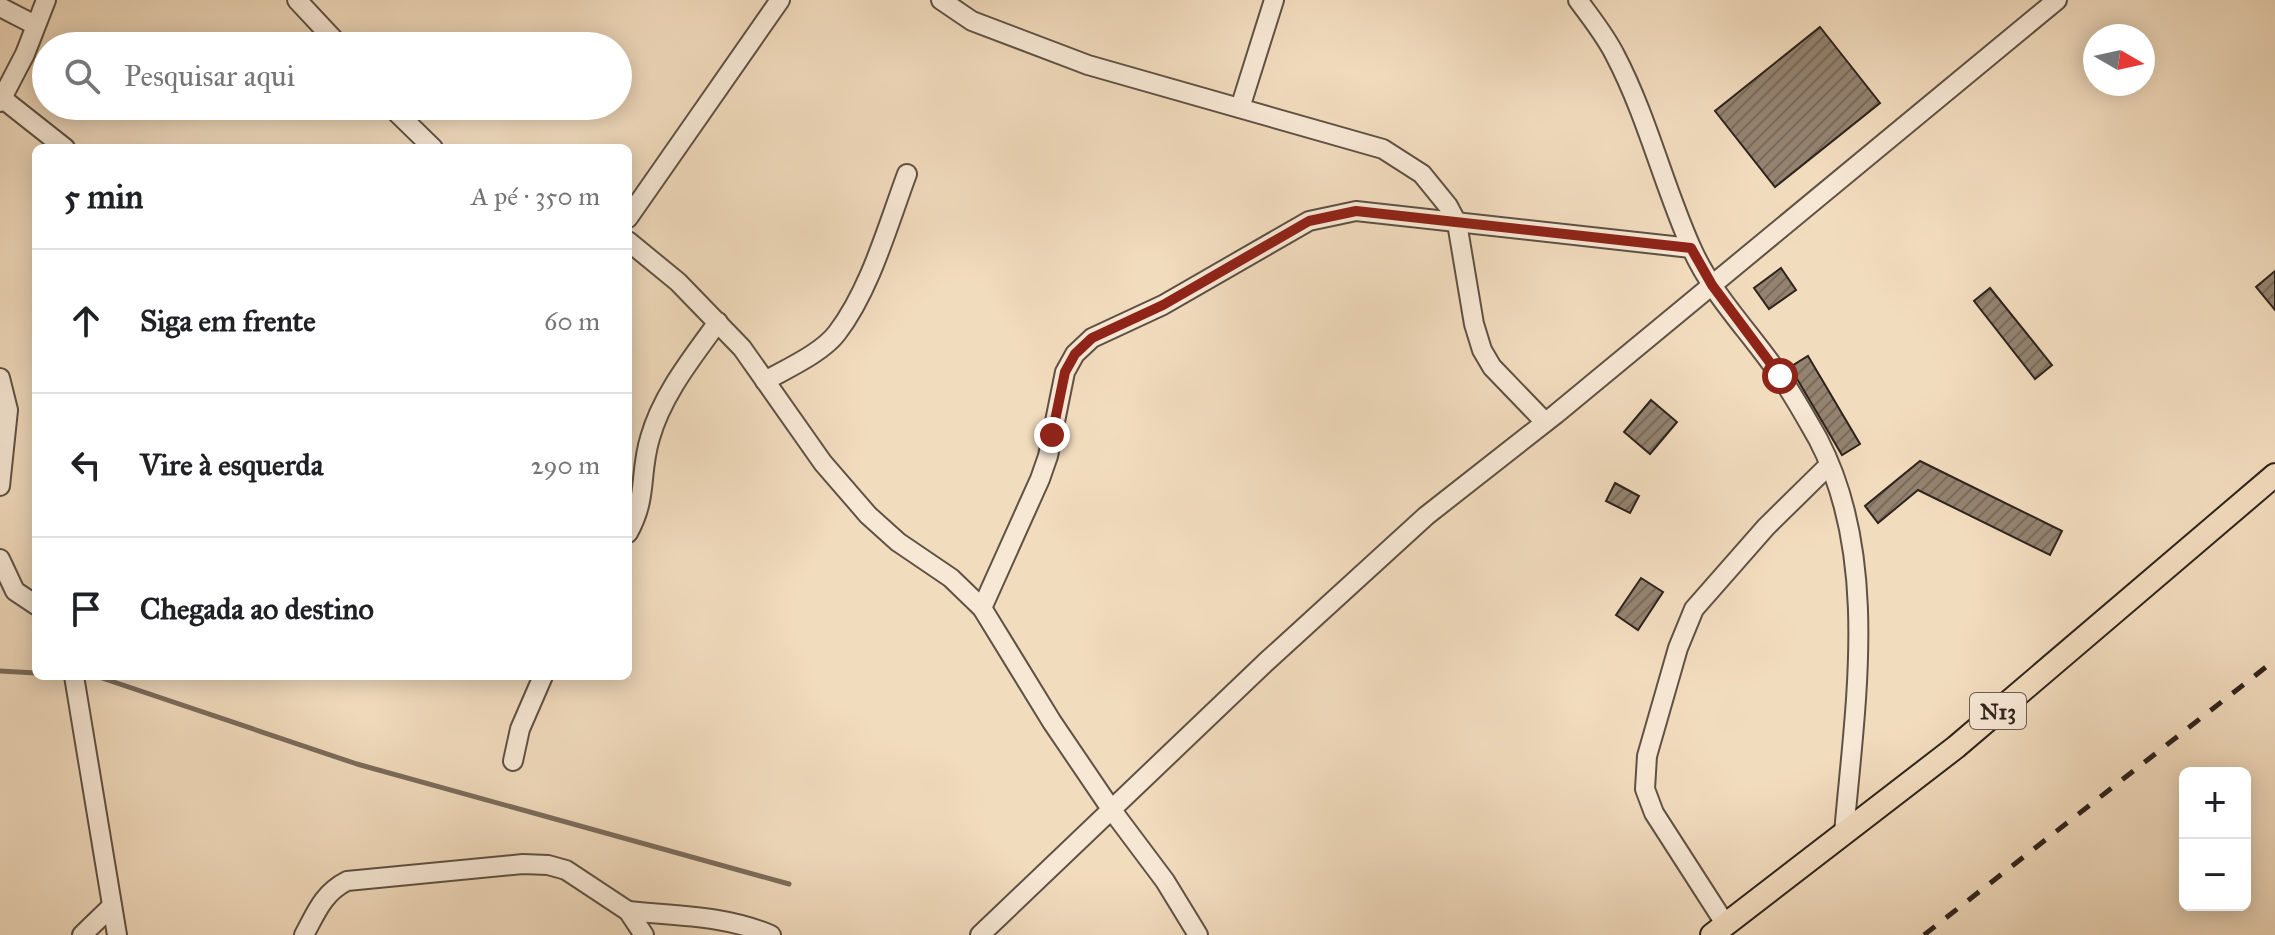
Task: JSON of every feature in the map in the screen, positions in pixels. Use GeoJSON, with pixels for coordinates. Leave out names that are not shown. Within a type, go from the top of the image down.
{"type":"FeatureCollection","features":[{"type":"Feature","properties":{"kind":"main road","name":"N13"},"geometry":{"type":"LineString","coordinates":[[1719,930],[1956,747],[2275,475]]}},
{"type":"Feature","properties":{"kind":"street"},"geometry":{"type":"LineString","coordinates":[[33,32],[46,0]]}},
{"type":"Feature","properties":{"kind":"street"},"geometry":{"type":"LineString","coordinates":[[297,0],[327,32]]}},
{"type":"Feature","properties":{"kind":"street"},"geometry":{"type":"LineString","coordinates":[[632,212],[780,0]]}},
{"type":"Feature","properties":{"kind":"street"},"geometry":{"type":"LineString","coordinates":[[941,0],[972,21],[1088,65],[1383,149],[1422,174],[1457,223],[1474,324],[1482,350],[1492,367],[1545,422]]}},
{"type":"Feature","properties":{"kind":"street"},"geometry":{"type":"LineString","coordinates":[[1240,108],[1274,0]]}},
{"type":"Feature","properties":{"kind":"street"},"geometry":{"type":"LineString","coordinates":[[1578,0],[1616,57],[1691,248],[1712,285],[1780,376],[1819,441],[1840,498],[1855,554],[1859,621],[1844,833]]}},
{"type":"Feature","properties":{"kind":"street"},"geometry":{"type":"LineString","coordinates":[[980,935],[1266,662],[1426,516],[1545,422],[2057,0]]}},
{"type":"Feature","properties":{"kind":"street"},"geometry":{"type":"LineString","coordinates":[[0,7],[35,25]]}},
{"type":"Feature","properties":{"kind":"street"},"geometry":{"type":"LineString","coordinates":[[32,34],[1,100],[60,144]]}},
{"type":"Feature","properties":{"kind":"street"},"geometry":{"type":"LineString","coordinates":[[404,120],[429,144]]}},
{"type":"Feature","properties":{"kind":"street"},"geometry":{"type":"LineString","coordinates":[[765,381],[836,336],[856,302],[907,174]]}},
{"type":"Feature","properties":{"kind":"street"},"geometry":{"type":"LineString","coordinates":[[982,608],[1040,479],[1048,456],[1065,372],[1075,354],[1092,338],[1163,305],[1309,221],[1356,211],[1691,248]]}},
{"type":"Feature","properties":{"kind":"street"},"geometry":{"type":"LineString","coordinates":[[632,244],[652,258],[742,348],[823,463],[868,515],[898,542],[951,578],[982,608],[1052,722],[1165,881],[1198,935]]}},
{"type":"Feature","properties":{"kind":"street"},"geometry":{"type":"LineString","coordinates":[[632,523],[643,497],[650,435],[684,367],[718,322]]}},
{"type":"Feature","properties":{"kind":"street"},"geometry":{"type":"LineString","coordinates":[[0,378],[8,410],[0,486]]}},
{"type":"Feature","properties":{"kind":"street"},"geometry":{"type":"LineString","coordinates":[[1719,930],[1654,813],[1645,789],[1647,756],[1678,648],[1694,609],[1766,527],[1828,466]]}},
{"type":"Feature","properties":{"kind":"street"},"geometry":{"type":"LineString","coordinates":[[0,559],[15,591],[32,602]]}},
{"type":"Feature","properties":{"kind":"street"},"geometry":{"type":"LineString","coordinates":[[75,680],[117,935]]}},
{"type":"Feature","properties":{"kind":"street"},"geometry":{"type":"LineString","coordinates":[[513,761],[524,718],[541,680]]}},
{"type":"Feature","properties":{"kind":"street"},"geometry":{"type":"LineString","coordinates":[[304,935],[324,897],[347,881],[523,864],[548,865],[566,870],[628,911],[644,935]]}},
{"type":"Feature","properties":{"kind":"street"},"geometry":{"type":"LineString","coordinates":[[82,935],[112,906]]}},
{"type":"Feature","properties":{"kind":"street"},"geometry":{"type":"LineString","coordinates":[[628,911],[720,918],[771,935]]}},
{"type":"Feature","properties":{"kind":"building"},"geometry":{"type":"Polygon","coordinates":[[[1820,27],[1880,103],[1775,187],[1715,111],[1820,27]]]}},
{"type":"Feature","properties":{"kind":"building"},"geometry":{"type":"Polygon","coordinates":[[[1781,268],[1796,290],[1769,309],[1754,288],[1781,268]]]}},
{"type":"Feature","properties":{"kind":"building"},"geometry":{"type":"Polygon","coordinates":[[[2275,271],[2275,310],[2256,287],[2275,271]]]}},
{"type":"Feature","properties":{"kind":"building"},"geometry":{"type":"Polygon","coordinates":[[[1990,288],[2052,365],[2035,379],[1974,301],[1990,288]]]}},
{"type":"Feature","properties":{"kind":"building"},"geometry":{"type":"Polygon","coordinates":[[[1808,356],[1860,444],[1842,455],[1790,367],[1808,356]]]}},
{"type":"Feature","properties":{"kind":"building"},"geometry":{"type":"Polygon","coordinates":[[[1651,400],[1677,422],[1650,454],[1624,432],[1651,400]]]}},
{"type":"Feature","properties":{"kind":"building"},"geometry":{"type":"Polygon","coordinates":[[[1920,461],[2062,531],[2050,555],[1918,490],[1878,523],[1865,506],[1920,461]]]}},
{"type":"Feature","properties":{"kind":"building"},"geometry":{"type":"Polygon","coordinates":[[[1615,483],[1639,496],[1630,513],[1606,501],[1615,483]]]}},
{"type":"Feature","properties":{"kind":"building"},"geometry":{"type":"Polygon","coordinates":[[[1641,578],[1663,592],[1638,630],[1616,615],[1641,578]]]}},
{"type":"Feature","properties":{"kind":"waterway"},"geometry":{"type":"LineString","coordinates":[[0,671],[32,673]]}},
{"type":"Feature","properties":{"kind":"waterway"},"geometry":{"type":"LineString","coordinates":[[108,680],[357,764],[789,884]]}},
{"type":"Feature","properties":{"kind":"railway"},"geometry":{"type":"LineString","coordinates":[[1924,935],[2275,660]]}},
{"type":"Feature","properties":{"kind":"route"},"geometry":{"type":"LineString","coordinates":[[1052,435],[1065,372],[1075,354],[1092,338],[1163,305],[1309,221],[1356,211],[1691,248],[1712,285],[1780,376]]}}]}
